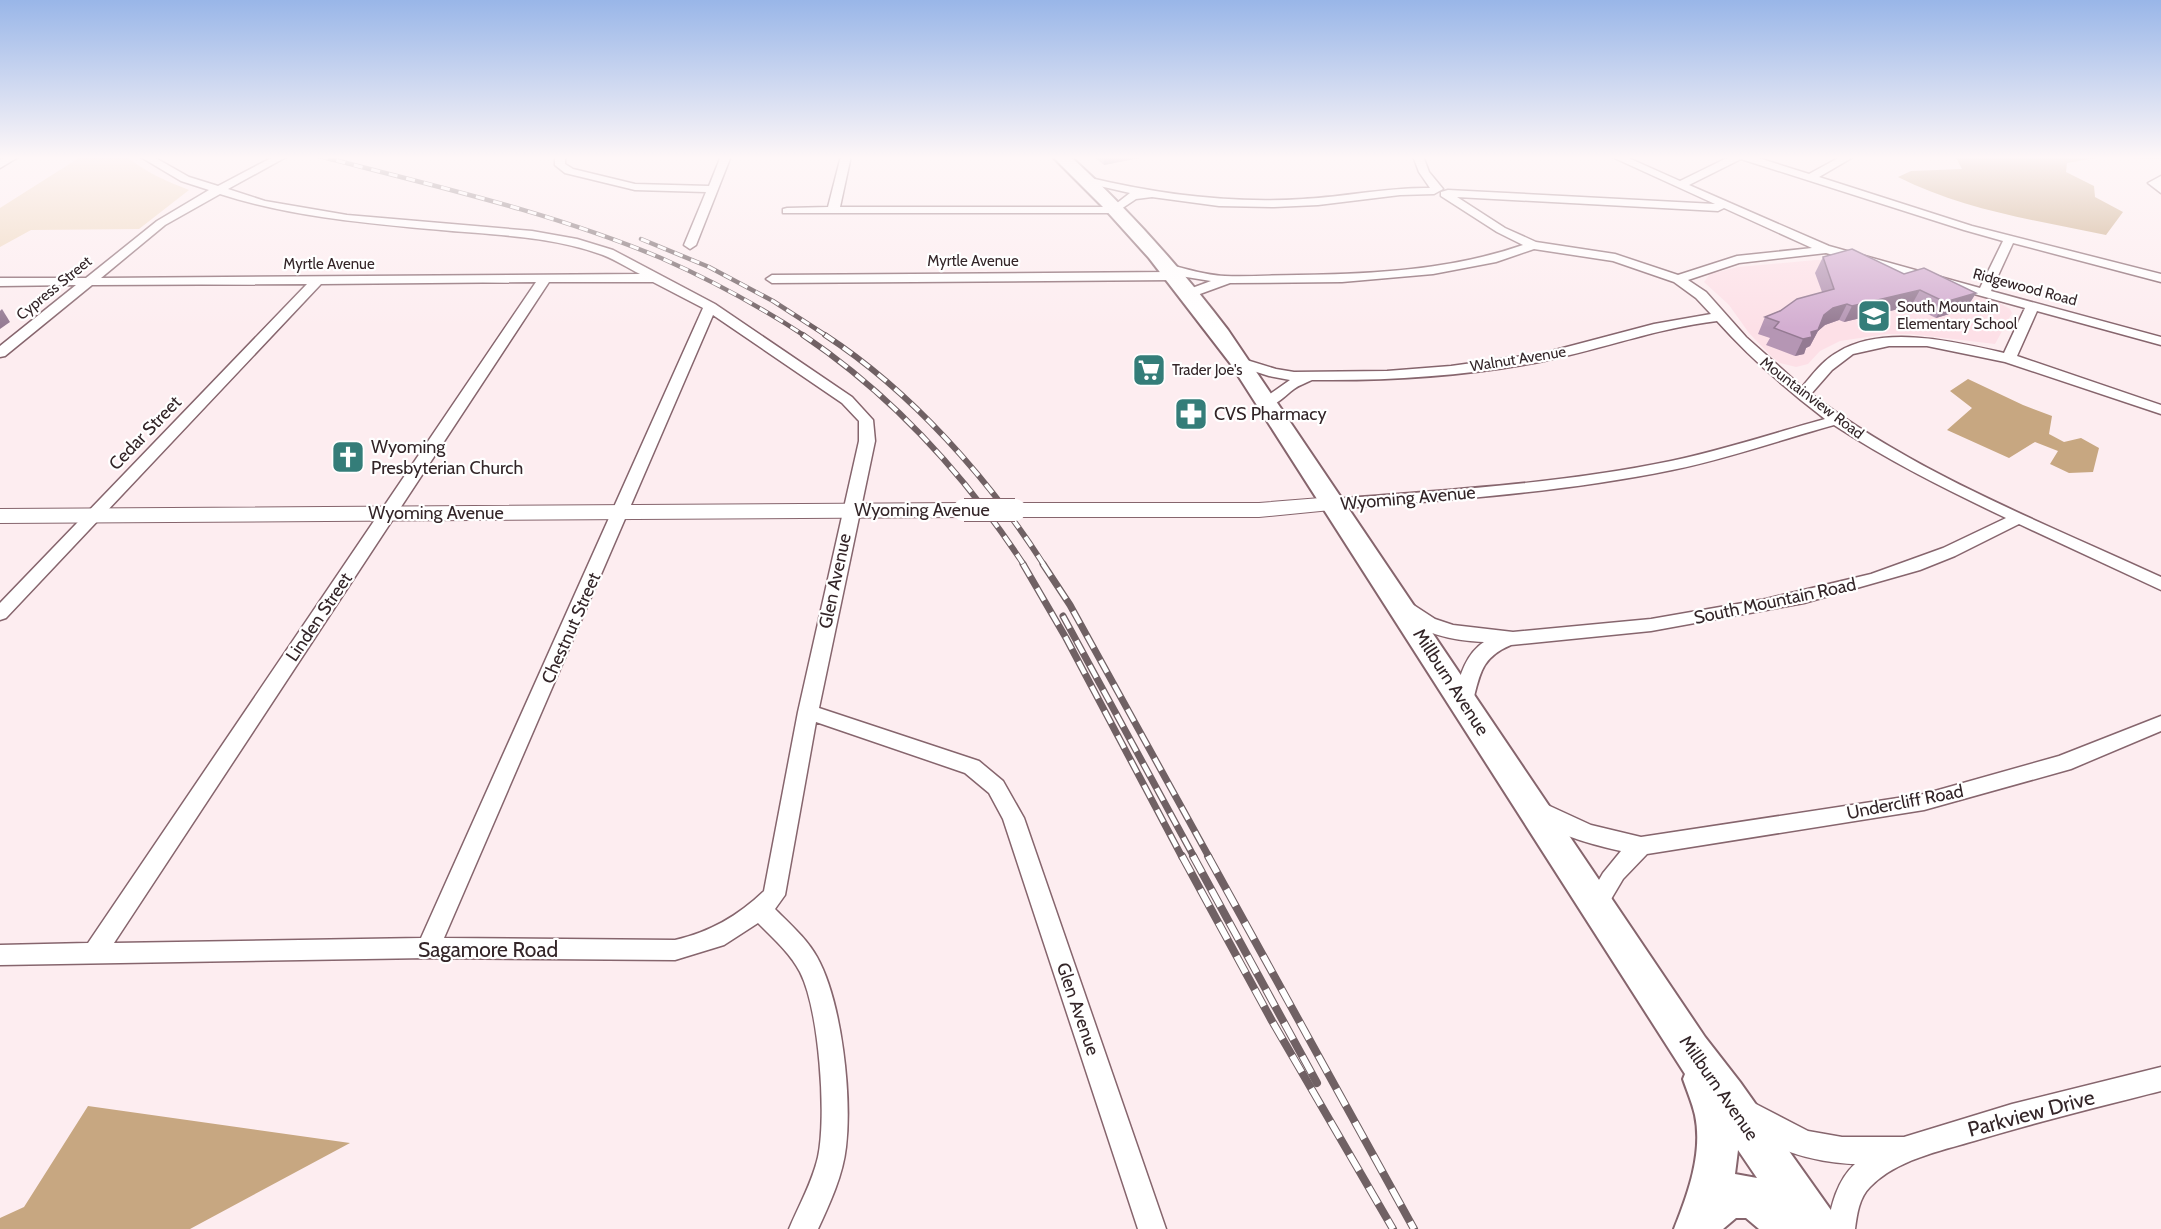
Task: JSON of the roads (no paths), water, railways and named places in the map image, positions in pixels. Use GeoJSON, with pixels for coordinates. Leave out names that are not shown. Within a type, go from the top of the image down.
{"type":"FeatureCollection","features":[{"type":"Feature","properties":{"kind":"main road","name":"Millburn Avenue"},"geometry":{"type":"LineString","coordinates":[[1118,213],[1189,294],[1268,402],[1691,1050],[1726,1096],[1817,1229]]}},
{"type":"Feature","properties":{"kind":"main road","name":"Wyoming Avenue"},"geometry":{"type":"LineString","coordinates":[[0,516],[388,512],[1259,510],[1334,504]]}},
{"type":"Feature","properties":{"kind":"main road"},"geometry":{"type":"LineString","coordinates":[[1691,1050],[1718,1124],[1713,1171],[1698,1225]]}},
{"type":"Feature","properties":{"kind":"main road"},"geometry":{"type":"LineString","coordinates":[[1698,1225],[1725,1199],[1739,1196],[1752,1198],[1764,1204],[1789,1229]]}},
{"type":"Feature","properties":{"kind":"street","name":"Cypress Street"},"geometry":{"type":"LineString","coordinates":[[0,353],[161,223],[178,213]]}},
{"type":"Feature","properties":{"kind":"street","name":"Glen Avenue"},"geometry":{"type":"LineString","coordinates":[[318,213],[564,240],[609,253],[710,307],[847,400],[866,420],[867,441],[850,510],[808,712],[972,767],[1001,794],[1013,818],[1152,1229]]}},
{"type":"Feature","properties":{"kind":"street"},"geometry":{"type":"LineString","coordinates":[[690,245],[704,213]]}},
{"type":"Feature","properties":{"kind":"street","name":"Mountainview Road"},"geometry":{"type":"LineString","coordinates":[[1475,213],[1501,230],[1533,245],[1615,258],[1678,279],[1701,295],[1754,353],[1836,420],[1904,462],[2161,584]]}},
{"type":"Feature","properties":{"kind":"street","name":"Ridgewood Road"},"geometry":{"type":"LineString","coordinates":[[1742,213],[1825,249],[2161,341]]}},
{"type":"Feature","properties":{"kind":"street"},"geometry":{"type":"LineString","coordinates":[[1923,213],[2009,240],[2161,278]]}},
{"type":"Feature","properties":{"kind":"street"},"geometry":{"type":"LineString","coordinates":[[1984,293],[2009,240]]}},
{"type":"Feature","properties":{"kind":"street","name":"Myrtle Avenue"},"geometry":{"type":"LineString","coordinates":[[772,279],[1170,272],[1228,279],[1394,275],[1487,260],[1533,245]]}},
{"type":"Feature","properties":{"kind":"street"},"geometry":{"type":"LineString","coordinates":[[1678,279],[1737,260],[1825,249]]}},
{"type":"Feature","properties":{"kind":"street","name":"Myrtle Avenue"},"geometry":{"type":"LineString","coordinates":[[0,282],[658,278]]}},
{"type":"Feature","properties":{"kind":"street","name":"Linden Street"},"geometry":{"type":"LineString","coordinates":[[93,955],[545,279]]}},
{"type":"Feature","properties":{"kind":"street","name":"Myrtle Avenue"},"geometry":{"type":"LineString","coordinates":[[1189,294],[1228,279]]}},
{"type":"Feature","properties":{"kind":"street","name":"Cedar Street"},"geometry":{"type":"LineString","coordinates":[[0,614],[318,280]]}},
{"type":"Feature","properties":{"kind":"street","name":"Chestnut Street"},"geometry":{"type":"LineString","coordinates":[[428,948],[710,307]]}},
{"type":"Feature","properties":{"kind":"street"},"geometry":{"type":"LineString","coordinates":[[2009,358],[2032,307]]}},
{"type":"Feature","properties":{"kind":"street","name":"Walnut Avenue"},"geometry":{"type":"LineString","coordinates":[[1240,362],[1274,373],[1312,376],[1422,371],[1501,363],[1592,346],[1686,320],[1721,317]]}},
{"type":"Feature","properties":{"kind":"street"},"geometry":{"type":"LineString","coordinates":[[1803,394],[1833,359],[1857,348],[1878,343],[1916,342],[1944,344],[2009,358],[2161,410]]}},
{"type":"Feature","properties":{"kind":"street","name":"Walnut Avenue"},"geometry":{"type":"LineString","coordinates":[[1268,402],[1292,384],[1312,376]]}},
{"type":"Feature","properties":{"kind":"street","name":"Wyoming Avenue"},"geometry":{"type":"LineString","coordinates":[[1334,504],[1512,490],[1667,467],[1742,449],[1836,420]]}},
{"type":"Feature","properties":{"kind":"street","name":"South Mountain Road"},"geometry":{"type":"LineString","coordinates":[[1399,602],[1414,617],[1465,636],[1520,636],[1640,628],[1814,596],[1926,563],[1985,537],[2018,518]]}},
{"type":"Feature","properties":{"kind":"street","name":"South Mountain Road"},"geometry":{"type":"LineString","coordinates":[[1463,700],[1470,670],[1481,653],[1493,645],[1520,636]]}},
{"type":"Feature","properties":{"kind":"street","name":"Sagamore Road"},"geometry":{"type":"LineString","coordinates":[[0,954],[93,955],[428,948],[675,950],[692,947],[711,939],[760,910],[774,895],[808,712]]}},
{"type":"Feature","properties":{"kind":"street","name":"Undercliff Road"},"geometry":{"type":"LineString","coordinates":[[1532,805],[1570,827],[1605,839],[1641,846],[1924,802],[2064,763],[2161,723]]}},
{"type":"Feature","properties":{"kind":"street"},"geometry":{"type":"LineString","coordinates":[[1596,904],[1625,858],[1641,846]]}},
{"type":"Feature","properties":{"kind":"street"},"geometry":{"type":"LineString","coordinates":[[760,910],[793,944],[810,966],[818,989],[830,1051],[833,1146],[820,1192],[803,1229]]}},
{"type":"Feature","properties":{"kind":"street","name":"Parkview Drive"},"geometry":{"type":"LineString","coordinates":[[1841,1229],[1843,1210],[1852,1189],[1866,1173],[1902,1150],[2025,1112],[2161,1079]]}},
{"type":"Feature","properties":{"kind":"street","name":"Parkview Drive"},"geometry":{"type":"LineString","coordinates":[[1726,1096],[1768,1127],[1817,1148],[1838,1151],[1902,1150]]}},
{"type":"Feature","properties":{"kind":"railway"},"geometry":{"type":"LineString","coordinates":[[536,213],[661,258],[716,284],[805,336]]}},
{"type":"Feature","properties":{"kind":"railway"},"geometry":{"type":"LineString","coordinates":[[641,239],[709,267],[773,301],[827,336]]}},
{"type":"Feature","properties":{"kind":"railway"},"geometry":{"type":"LineString","coordinates":[[803,335],[867,384],[925,439],[952,468],[1024,565]]}},
{"type":"Feature","properties":{"kind":"railway"},"geometry":{"type":"LineString","coordinates":[[825,335],[888,382],[946,439],[999,501],[1044,565]]}},
{"type":"Feature","properties":{"kind":"railway"},"geometry":{"type":"LineString","coordinates":[[1023,564],[1066,638],[1182,857]]}},
{"type":"Feature","properties":{"kind":"railway"},"geometry":{"type":"LineString","coordinates":[[1043,564],[1070,605],[1209,857]]}},
{"type":"Feature","properties":{"kind":"railway"},"geometry":{"type":"LineString","coordinates":[[1063,616],[1194,857]]}},
{"type":"Feature","properties":{"kind":"railway"},"geometry":{"type":"LineString","coordinates":[[1182,856],[1272,1021],[1393,1229]]}},
{"type":"Feature","properties":{"kind":"railway"},"geometry":{"type":"LineString","coordinates":[[1193,856],[1317,1083]]}},
{"type":"Feature","properties":{"kind":"railway"},"geometry":{"type":"LineString","coordinates":[[1208,856],[1414,1229]]}},
{"type":"Feature","properties":{"kind":"place","name":"South Mountain Elementary School"},"geometry":{"type":"Point","coordinates":[1874,316]}},
{"type":"Feature","properties":{"kind":"place","name":"Trader Joe's"},"geometry":{"type":"Point","coordinates":[1149,370]}},
{"type":"Feature","properties":{"kind":"place","name":"CVS Pharmacy"},"geometry":{"type":"Point","coordinates":[1191,414]}},
{"type":"Feature","properties":{"kind":"place","name":"Wyoming Presbyterian Church"},"geometry":{"type":"Point","coordinates":[348,457]}}]}
